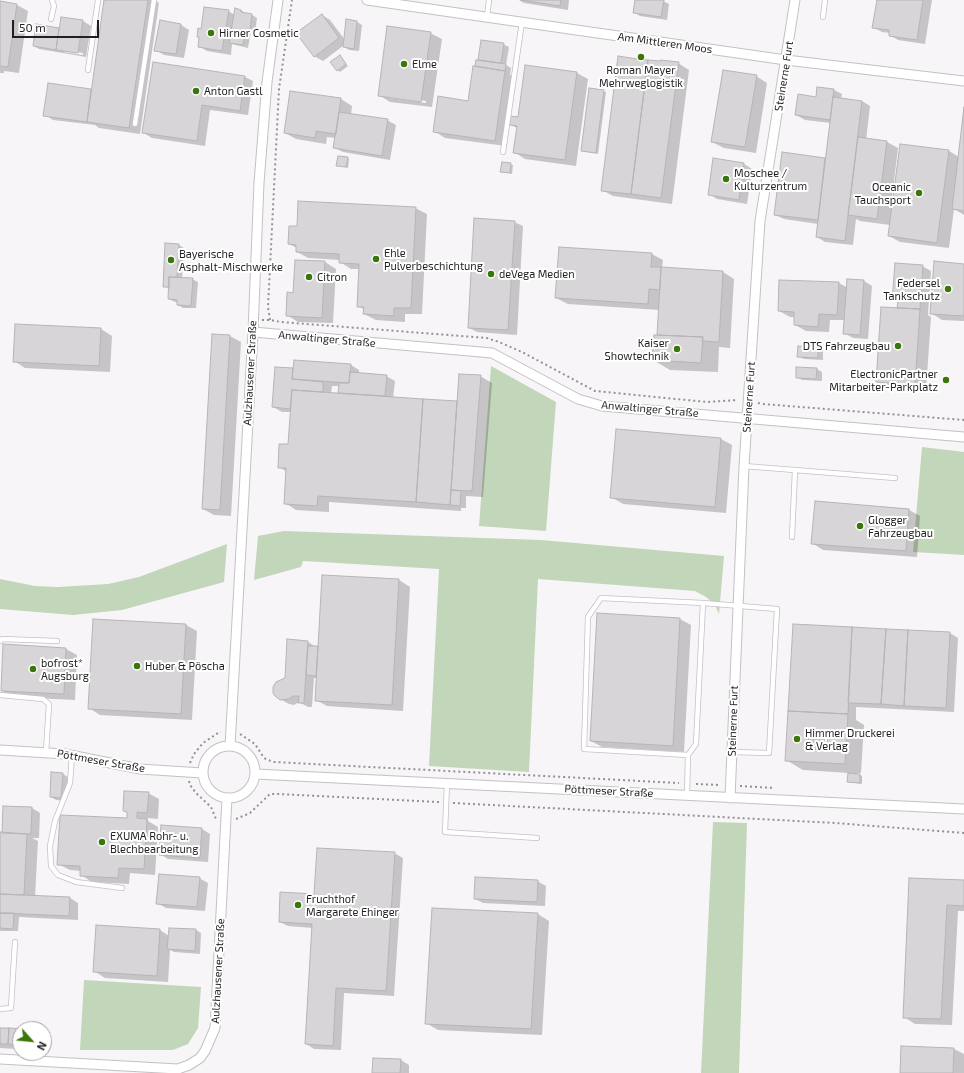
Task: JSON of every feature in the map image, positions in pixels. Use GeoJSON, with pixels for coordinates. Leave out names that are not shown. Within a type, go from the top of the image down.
{"type":"FeatureCollection","features":[{"type":"Feature","properties":{"kind":"street","name":"Aulzhausener Straße"},"geometry":{"type":"LineString","coordinates":[[230,746],[253,332],[259,183],[267,82],[278,0]]}},
{"type":"Feature","properties":{"kind":"street","name":"Am Mittleren Moos"},"geometry":{"type":"LineString","coordinates":[[367,0],[786,60],[964,81]]}},
{"type":"Feature","properties":{"kind":"street","name":"Steinerne Furt"},"geometry":{"type":"LineString","coordinates":[[730,798],[744,466],[760,221],[796,0]]}},
{"type":"Feature","properties":{"kind":"street","name":"Anwaltinger Straße"},"geometry":{"type":"LineString","coordinates":[[253,332],[492,353],[578,399],[602,406],[964,437]]}},
{"type":"Feature","properties":{"kind":"street"},"geometry":{"type":"LineString","coordinates":[[230,746],[245,752],[251,758],[255,774],[249,789],[235,798],[220,797],[213,793],[207,788],[202,773],[203,766],[210,754],[216,749],[230,746]]}},
{"type":"Feature","properties":{"kind":"street","name":"Pöttmeser Straße"},"geometry":{"type":"LineString","coordinates":[[0,750],[46,752],[72,755],[140,768],[202,773]]}},
{"type":"Feature","properties":{"kind":"street","name":"Pöttmeser Straße"},"geometry":{"type":"LineString","coordinates":[[255,774],[447,782],[730,798],[964,809]]}},
{"type":"Feature","properties":{"kind":"street","name":"Aulzhausener Straße"},"geometry":{"type":"LineString","coordinates":[[0,1059],[148,1068],[178,1068],[189,1065],[200,1058],[210,1043],[215,1028],[227,798]]}},
{"type":"Feature","properties":{"kind":"lane"},"geometry":{"type":"LineString","coordinates":[[51,19],[54,6],[52,0]]}},
{"type":"Feature","properties":{"kind":"lane"},"geometry":{"type":"LineString","coordinates":[[88,70],[98,0]]}},
{"type":"Feature","properties":{"kind":"lane"},"geometry":{"type":"LineString","coordinates":[[135,124],[154,0]]}},
{"type":"Feature","properties":{"kind":"lane"},"geometry":{"type":"LineString","coordinates":[[487,17],[489,0]]}},
{"type":"Feature","properties":{"kind":"lane"},"geometry":{"type":"LineString","coordinates":[[823,17],[825,0]]}},
{"type":"Feature","properties":{"kind":"lane"},"geometry":{"type":"LineString","coordinates":[[503,152],[522,22]]}},
{"type":"Feature","properties":{"kind":"lane"},"geometry":{"type":"LineString","coordinates":[[744,466],[895,478]]}},
{"type":"Feature","properties":{"kind":"lane"},"geometry":{"type":"LineString","coordinates":[[792,537],[795,470]]}},
{"type":"Feature","properties":{"kind":"lane"},"geometry":{"type":"LineString","coordinates":[[688,754],[584,749],[588,617],[601,598],[738,605],[777,609],[769,753],[732,752]]}},
{"type":"Feature","properties":{"kind":"lane"},"geometry":{"type":"LineString","coordinates":[[688,795],[688,754],[696,744],[703,603]]}},
{"type":"Feature","properties":{"kind":"lane"},"geometry":{"type":"LineString","coordinates":[[0,641],[2,639],[57,641]]}},
{"type":"Feature","properties":{"kind":"lane"},"geometry":{"type":"LineString","coordinates":[[0,695],[43,699],[49,704],[46,752]]}},
{"type":"Feature","properties":{"kind":"lane"},"geometry":{"type":"LineString","coordinates":[[72,755],[70,783],[55,821],[50,846],[51,866],[58,875],[76,882],[122,888]]}},
{"type":"Feature","properties":{"kind":"lane"},"geometry":{"type":"LineString","coordinates":[[447,782],[445,832],[537,838]]}},
{"type":"Feature","properties":{"kind":"lane"},"geometry":{"type":"LineString","coordinates":[[0,1009],[11,1008],[15,942]]}},
{"type":"Feature","properties":{"kind":"path"},"geometry":{"type":"LineString","coordinates":[[270,320],[268,307],[280,89],[292,0]]}},
{"type":"Feature","properties":{"kind":"path"},"geometry":{"type":"LineString","coordinates":[[253,320],[270,320],[487,338],[522,352],[595,390],[707,402],[749,400],[763,404],[964,420]]}},
{"type":"Feature","properties":{"kind":"path"},"geometry":{"type":"LineString","coordinates":[[777,788],[274,762],[264,758],[255,744],[242,734],[230,733],[218,733],[203,744],[191,759],[189,772],[190,785],[211,807],[216,819],[238,818],[244,816],[257,807],[270,794],[277,794],[827,823],[964,833]]}},
{"type":"Feature","properties":{"kind":"green space"},"geometry":{"type":"Polygon","coordinates":[[[491,366],[556,402],[546,531],[479,526],[491,366]]]}},
{"type":"Feature","properties":{"kind":"green space"},"geometry":{"type":"Polygon","coordinates":[[[922,447],[964,452],[964,555],[913,552],[922,447]]]}},
{"type":"Feature","properties":{"kind":"green space"},"geometry":{"type":"Polygon","coordinates":[[[284,531],[541,540],[724,556],[719,614],[715,605],[706,597],[695,591],[538,579],[529,772],[429,766],[439,569],[303,561],[301,567],[254,580],[258,536],[284,531]]]}},
{"type":"Feature","properties":{"kind":"green space"},"geometry":{"type":"Polygon","coordinates":[[[227,544],[224,582],[122,610],[73,615],[0,609],[0,579],[35,586],[58,587],[108,584],[139,577],[227,544]]]}},
{"type":"Feature","properties":{"kind":"green space"},"geometry":{"type":"Polygon","coordinates":[[[713,822],[747,823],[739,1073],[701,1073],[713,822]]]}},
{"type":"Feature","properties":{"kind":"green space"},"geometry":{"type":"Polygon","coordinates":[[[84,980],[201,987],[198,1028],[188,1044],[173,1050],[80,1050],[84,980]]]}},
{"type":"Feature","properties":{"kind":"building"},"geometry":{"type":"Polygon","coordinates":[[[104,0],[148,0],[129,128],[87,122],[104,0]]]}},
{"type":"Feature","properties":{"kind":"building"},"geometry":{"type":"Polygon","coordinates":[[[521,0],[561,0],[560,6],[521,0]]]}},
{"type":"Feature","properties":{"kind":"building"},"geometry":{"type":"Polygon","coordinates":[[[635,0],[664,0],[661,17],[633,13],[635,0]]]}},
{"type":"Feature","properties":{"kind":"building"},"geometry":{"type":"Polygon","coordinates":[[[877,0],[923,0],[917,40],[889,36],[889,30],[872,28],[877,0]]]}},
{"type":"Feature","properties":{"kind":"building"},"geometry":{"type":"Polygon","coordinates":[[[0,1],[17,4],[8,67],[0,66],[0,1]]]}},
{"type":"Feature","properties":{"kind":"building","name":"Hirner Cosmetic"},"geometry":{"type":"Polygon","coordinates":[[[204,7],[229,10],[222,51],[198,47],[198,28],[201,29],[204,7]]]}},
{"type":"Feature","properties":{"kind":"building"},"geometry":{"type":"Polygon","coordinates":[[[235,8],[241,10],[241,12],[252,14],[250,30],[246,29],[243,45],[229,43],[235,8]]]}},
{"type":"Feature","properties":{"kind":"building"},"geometry":{"type":"Polygon","coordinates":[[[322,14],[339,38],[314,57],[296,33],[322,14]]]}},
{"type":"Feature","properties":{"kind":"building"},"geometry":{"type":"Polygon","coordinates":[[[61,17],[83,20],[78,53],[56,50],[61,17]]]}},
{"type":"Feature","properties":{"kind":"building"},"geometry":{"type":"Polygon","coordinates":[[[346,19],[357,21],[354,49],[343,47],[346,19]]]}},
{"type":"Feature","properties":{"kind":"building"},"geometry":{"type":"Polygon","coordinates":[[[160,20],[181,24],[176,54],[154,51],[160,20]]]}},
{"type":"Feature","properties":{"kind":"building"},"geometry":{"type":"Polygon","coordinates":[[[36,24],[59,28],[56,50],[33,46],[36,24]]]}},
{"type":"Feature","properties":{"kind":"building","name":"Elme"},"geometry":{"type":"Polygon","coordinates":[[[387,26],[431,32],[421,102],[378,96],[387,26]]]}},
{"type":"Feature","properties":{"kind":"building"},"geometry":{"type":"Polygon","coordinates":[[[481,40],[504,43],[501,63],[478,60],[481,40]]]}},
{"type":"Feature","properties":{"kind":"building"},"geometry":{"type":"Polygon","coordinates":[[[340,55],[346,64],[337,71],[330,62],[340,55]]]}},
{"type":"Feature","properties":{"kind":"building"},"geometry":{"type":"Polygon","coordinates":[[[618,56],[637,59],[638,56],[644,57],[644,60],[648,60],[631,194],[601,191],[618,56]]]}},
{"type":"Feature","properties":{"kind":"building"},"geometry":{"type":"Polygon","coordinates":[[[476,60],[506,64],[505,71],[475,66],[476,60]]]}},
{"type":"Feature","properties":{"kind":"building"},"geometry":{"type":"Polygon","coordinates":[[[648,60],[679,62],[661,198],[631,194],[648,60]]]}},
{"type":"Feature","properties":{"kind":"building","name":"Anton Gastl"},"geometry":{"type":"Polygon","coordinates":[[[153,62],[245,76],[240,111],[202,105],[197,141],[142,133],[153,62]]]}},
{"type":"Feature","properties":{"kind":"building"},"geometry":{"type":"Polygon","coordinates":[[[525,65],[577,72],[565,160],[513,153],[517,126],[509,125],[510,116],[518,117],[525,65]]]}},
{"type":"Feature","properties":{"kind":"building"},"geometry":{"type":"Polygon","coordinates":[[[473,66],[505,71],[495,141],[433,132],[438,96],[468,101],[473,66]]]}},
{"type":"Feature","properties":{"kind":"building"},"geometry":{"type":"Polygon","coordinates":[[[723,70],[757,75],[745,147],[711,142],[723,70]]]}},
{"type":"Feature","properties":{"kind":"building"},"geometry":{"type":"Polygon","coordinates":[[[48,83],[91,89],[87,122],[43,116],[48,83]]]}},
{"type":"Feature","properties":{"kind":"building"},"geometry":{"type":"Polygon","coordinates":[[[817,87],[834,89],[830,120],[795,115],[798,94],[816,97],[817,87]]]}},
{"type":"Feature","properties":{"kind":"building"},"geometry":{"type":"Polygon","coordinates":[[[589,88],[604,90],[596,153],[581,151],[589,88]]]}},
{"type":"Feature","properties":{"kind":"building"},"geometry":{"type":"Polygon","coordinates":[[[290,91],[341,98],[336,134],[316,131],[315,138],[284,133],[290,91]]]}},
{"type":"Feature","properties":{"kind":"building"},"geometry":{"type":"Polygon","coordinates":[[[833,97],[862,101],[845,241],[816,237],[833,97]]]}},
{"type":"Feature","properties":{"kind":"building"},"geometry":{"type":"Polygon","coordinates":[[[964,107],[964,211],[952,209],[964,107]]]}},
{"type":"Feature","properties":{"kind":"building"},"geometry":{"type":"Polygon","coordinates":[[[339,112],[388,119],[382,156],[333,148],[339,112]]]}},
{"type":"Feature","properties":{"kind":"building"},"geometry":{"type":"Polygon","coordinates":[[[858,137],[887,141],[877,219],[848,215],[858,137]]]}},
{"type":"Feature","properties":{"kind":"building","name":"Oceanic Tauchsport"},"geometry":{"type":"Polygon","coordinates":[[[900,144],[949,150],[937,243],[888,236],[900,144]]]}},
{"type":"Feature","properties":{"kind":"building"},"geometry":{"type":"Polygon","coordinates":[[[782,152],[825,158],[818,220],[774,215],[782,152]]]}},
{"type":"Feature","properties":{"kind":"building"},"geometry":{"type":"Polygon","coordinates":[[[338,156],[348,157],[346,167],[336,166],[338,156]]]}},
{"type":"Feature","properties":{"kind":"building","name":"Moschee / Kulturzentrum"},"geometry":{"type":"Polygon","coordinates":[[[713,158],[744,163],[739,200],[708,195],[713,158]]]}},
{"type":"Feature","properties":{"kind":"building"},"geometry":{"type":"Polygon","coordinates":[[[502,162],[511,163],[510,173],[500,172],[502,162]]]}},
{"type":"Feature","properties":{"kind":"building","name":"Ehle Pulverbeschichtung"},"geometry":{"type":"Polygon","coordinates":[[[298,201],[416,207],[411,308],[394,308],[394,316],[363,314],[364,307],[357,307],[359,264],[339,263],[339,254],[296,252],[296,245],[288,244],[289,226],[297,226],[298,201]]]}},
{"type":"Feature","properties":{"kind":"building","name":"deVega Medien"},"geometry":{"type":"Polygon","coordinates":[[[474,218],[515,221],[508,330],[468,328],[474,218]]]}},
{"type":"Feature","properties":{"kind":"building","name":"Bayerische Asphalt-Mischwerke"},"geometry":{"type":"Polygon","coordinates":[[[165,243],[179,244],[177,277],[169,277],[169,287],[163,287],[165,243]]]}},
{"type":"Feature","properties":{"kind":"building"},"geometry":{"type":"Polygon","coordinates":[[[559,247],[652,253],[651,267],[661,267],[660,290],[649,289],[648,304],[555,298],[559,247]]]}},
{"type":"Feature","properties":{"kind":"building","name":"Citron"},"geometry":{"type":"Polygon","coordinates":[[[295,260],[325,261],[322,318],[286,316],[287,292],[293,293],[295,260]]]}},
{"type":"Feature","properties":{"kind":"building","name":"Federsel Tankschutz"},"geometry":{"type":"Polygon","coordinates":[[[934,261],[964,264],[964,316],[930,314],[934,261]]]}},
{"type":"Feature","properties":{"kind":"building"},"geometry":{"type":"Polygon","coordinates":[[[895,263],[923,265],[920,309],[897,308],[898,301],[892,301],[895,263]]]}},
{"type":"Feature","properties":{"kind":"building"},"geometry":{"type":"Polygon","coordinates":[[[661,267],[723,271],[719,342],[702,341],[703,337],[657,335],[661,267]]]}},
{"type":"Feature","properties":{"kind":"building"},"geometry":{"type":"Polygon","coordinates":[[[169,277],[193,278],[191,306],[177,305],[177,300],[168,299],[169,277]]]}},
{"type":"Feature","properties":{"kind":"building"},"geometry":{"type":"Polygon","coordinates":[[[847,279],[864,280],[860,335],[843,334],[847,279]]]}},
{"type":"Feature","properties":{"kind":"building"},"geometry":{"type":"Polygon","coordinates":[[[779,280],[839,282],[837,315],[819,314],[818,327],[794,325],[794,312],[778,311],[779,280]]]}},
{"type":"Feature","properties":{"kind":"building","name":"DTS Fahrzeugbau"},"geometry":{"type":"Polygon","coordinates":[[[881,307],[920,309],[915,385],[876,382],[881,307]]]}},
{"type":"Feature","properties":{"kind":"building"},"geometry":{"type":"Polygon","coordinates":[[[15,324],[101,328],[99,366],[13,362],[15,324]]]}},
{"type":"Feature","properties":{"kind":"building"},"geometry":{"type":"Polygon","coordinates":[[[212,334],[230,335],[220,510],[202,509],[212,334]]]}},
{"type":"Feature","properties":{"kind":"building","name":"Kaiser Showtechnik"},"geometry":{"type":"Polygon","coordinates":[[[654,335],[703,337],[701,363],[652,360],[654,335]]]}},
{"type":"Feature","properties":{"kind":"building"},"geometry":{"type":"Polygon","coordinates":[[[798,346],[818,347],[818,358],[797,357],[798,346]]]}},
{"type":"Feature","properties":{"kind":"building"},"geometry":{"type":"Polygon","coordinates":[[[294,360],[351,364],[349,383],[292,379],[294,360]]]}},
{"type":"Feature","properties":{"kind":"building"},"geometry":{"type":"Polygon","coordinates":[[[275,367],[293,368],[292,379],[323,382],[323,392],[292,390],[290,409],[272,407],[275,367]]]}},
{"type":"Feature","properties":{"kind":"building"},"geometry":{"type":"Polygon","coordinates":[[[796,367],[817,368],[816,379],[796,378],[796,367]]]}},
{"type":"Feature","properties":{"kind":"building"},"geometry":{"type":"Polygon","coordinates":[[[350,372],[387,375],[385,396],[338,393],[339,383],[349,383],[350,372]]]}},
{"type":"Feature","properties":{"kind":"building"},"geometry":{"type":"Polygon","coordinates":[[[459,374],[481,375],[472,491],[451,490],[459,374]]]}},
{"type":"Feature","properties":{"kind":"building"},"geometry":{"type":"Polygon","coordinates":[[[292,390],[423,399],[416,502],[318,496],[317,506],[284,504],[286,468],[278,468],[279,444],[288,444],[292,390]]]}},
{"type":"Feature","properties":{"kind":"building"},"geometry":{"type":"Polygon","coordinates":[[[423,399],[457,401],[450,505],[416,502],[423,399]]]}},
{"type":"Feature","properties":{"kind":"building"},"geometry":{"type":"Polygon","coordinates":[[[616,429],[721,438],[715,507],[610,498],[616,429]]]}},
{"type":"Feature","properties":{"kind":"building"},"geometry":{"type":"Polygon","coordinates":[[[451,490],[461,491],[460,506],[450,505],[451,490]]]}},
{"type":"Feature","properties":{"kind":"building","name":"Glogger Fahrzeugbau"},"geometry":{"type":"Polygon","coordinates":[[[815,501],[909,509],[906,551],[811,544],[815,501]]]}},
{"type":"Feature","properties":{"kind":"building"},"geometry":{"type":"Polygon","coordinates":[[[322,575],[399,579],[392,705],[315,701],[322,575]]]}},
{"type":"Feature","properties":{"kind":"building"},"geometry":{"type":"Polygon","coordinates":[[[597,613],[680,618],[673,746],[590,741],[597,613]]]}},
{"type":"Feature","properties":{"kind":"building","name":"Huber & Pöscha"},"geometry":{"type":"Polygon","coordinates":[[[93,619],[186,624],[181,714],[88,709],[93,619]]]}},
{"type":"Feature","properties":{"kind":"building"},"geometry":{"type":"Polygon","coordinates":[[[793,624],[852,627],[848,714],[788,711],[793,624]]]}},
{"type":"Feature","properties":{"kind":"building"},"geometry":{"type":"Polygon","coordinates":[[[852,627],[886,629],[881,704],[848,703],[852,627]]]}},
{"type":"Feature","properties":{"kind":"building"},"geometry":{"type":"Polygon","coordinates":[[[886,629],[908,630],[904,706],[881,704],[886,629]]]}},
{"type":"Feature","properties":{"kind":"building"},"geometry":{"type":"Polygon","coordinates":[[[908,630],[950,632],[946,708],[904,706],[908,630]]]}},
{"type":"Feature","properties":{"kind":"building"},"geometry":{"type":"Polygon","coordinates":[[[287,639],[308,641],[304,703],[298,703],[299,696],[293,696],[289,699],[280,700],[273,693],[273,687],[276,682],[285,678],[287,639]]]}},
{"type":"Feature","properties":{"kind":"building","name":"bofrost* Augsburg"},"geometry":{"type":"Polygon","coordinates":[[[3,644],[66,648],[64,694],[1,691],[3,644]]]}},
{"type":"Feature","properties":{"kind":"building"},"geometry":{"type":"Polygon","coordinates":[[[308,646],[318,646],[316,676],[306,675],[308,646]]]}},
{"type":"Feature","properties":{"kind":"building","name":"Himmer Druckerei & Verlag"},"geometry":{"type":"Polygon","coordinates":[[[788,711],[848,714],[845,764],[785,761],[788,711]],[[809,729],[808,749],[827,750],[828,730],[809,729]]]}},
{"type":"Feature","properties":{"kind":"building"},"geometry":{"type":"Polygon","coordinates":[[[51,772],[63,773],[61,798],[50,797],[51,772]]]}},
{"type":"Feature","properties":{"kind":"building"},"geometry":{"type":"Polygon","coordinates":[[[848,773],[860,774],[860,783],[847,782],[848,773]]]}},
{"type":"Feature","properties":{"kind":"building","name":"EXUMA Rohr- u. Blechbearbeitung"},"geometry":{"type":"Polygon","coordinates":[[[124,791],[149,792],[147,813],[137,812],[137,818],[147,819],[144,869],[119,868],[118,878],[80,876],[80,866],[57,865],[60,815],[127,818],[127,812],[123,811],[124,791]]]}},
{"type":"Feature","properties":{"kind":"building"},"geometry":{"type":"Polygon","coordinates":[[[3,806],[32,807],[31,834],[2,833],[3,806]]]}},
{"type":"Feature","properties":{"kind":"building"},"geometry":{"type":"Polygon","coordinates":[[[161,825],[202,828],[200,858],[159,855],[161,825]]]}},
{"type":"Feature","properties":{"kind":"building"},"geometry":{"type":"Polygon","coordinates":[[[0,832],[27,834],[24,895],[0,894],[0,832]]]}},
{"type":"Feature","properties":{"kind":"building"},"geometry":{"type":"Polygon","coordinates":[[[317,848],[395,852],[386,991],[336,988],[333,1046],[305,1044],[312,924],[279,922],[280,892],[314,894],[317,848]]]}},
{"type":"Feature","properties":{"kind":"building"},"geometry":{"type":"Polygon","coordinates":[[[159,874],[200,877],[197,907],[156,904],[159,874]]]}},
{"type":"Feature","properties":{"kind":"building"},"geometry":{"type":"Polygon","coordinates":[[[475,877],[538,880],[537,902],[474,899],[475,877]]]}},
{"type":"Feature","properties":{"kind":"building"},"geometry":{"type":"Polygon","coordinates":[[[909,878],[964,880],[964,906],[947,905],[941,1019],[903,1018],[909,878]]]}},
{"type":"Feature","properties":{"kind":"building"},"geometry":{"type":"Polygon","coordinates":[[[0,894],[70,897],[69,916],[0,913],[0,894]]]}},
{"type":"Feature","properties":{"kind":"building"},"geometry":{"type":"Polygon","coordinates":[[[432,908],[538,913],[531,1029],[425,1024],[432,908]]]}},
{"type":"Feature","properties":{"kind":"building"},"geometry":{"type":"Polygon","coordinates":[[[0,913],[14,913],[13,929],[0,928],[0,913]]]}},
{"type":"Feature","properties":{"kind":"building"},"geometry":{"type":"Polygon","coordinates":[[[96,925],[160,929],[157,976],[93,972],[96,925]]]}},
{"type":"Feature","properties":{"kind":"building"},"geometry":{"type":"Polygon","coordinates":[[[169,928],[196,929],[195,951],[167,949],[169,928]]]}},
{"type":"Feature","properties":{"kind":"building"},"geometry":{"type":"Polygon","coordinates":[[[0,1028],[9,1028],[8,1044],[0,1044],[0,1028]]]}},
{"type":"Feature","properties":{"kind":"building"},"geometry":{"type":"Polygon","coordinates":[[[9,1028],[12,1028],[12,1044],[8,1044],[9,1028]]]}},
{"type":"Feature","properties":{"kind":"building"},"geometry":{"type":"Polygon","coordinates":[[[901,1046],[954,1048],[953,1073],[900,1073],[901,1046]]]}},
{"type":"Feature","properties":{"kind":"building"},"geometry":{"type":"Polygon","coordinates":[[[373,1058],[401,1059],[400,1073],[372,1073],[373,1058]]]}},
{"type":"Feature","properties":{"kind":"place","name":"Hirner Cosmetic"},"geometry":{"type":"Point","coordinates":[211,33]}},
{"type":"Feature","properties":{"kind":"place","name":"Roman Mayer Mehrweglogistik"},"geometry":{"type":"Point","coordinates":[641,57]}},
{"type":"Feature","properties":{"kind":"place","name":"Elme"},"geometry":{"type":"Point","coordinates":[404,64]}},
{"type":"Feature","properties":{"kind":"place","name":"Anton Gastl"},"geometry":{"type":"Point","coordinates":[196,91]}},
{"type":"Feature","properties":{"kind":"place","name":"Moschee / Kulturzentrum"},"geometry":{"type":"Point","coordinates":[726,179]}},
{"type":"Feature","properties":{"kind":"place","name":"Oceanic Tauchsport"},"geometry":{"type":"Point","coordinates":[919,193]}},
{"type":"Feature","properties":{"kind":"place","name":"Ehle Pulverbeschichtung"},"geometry":{"type":"Point","coordinates":[376,259]}},
{"type":"Feature","properties":{"kind":"place","name":"Bayerische Asphalt-Mischwerke"},"geometry":{"type":"Point","coordinates":[171,260]}},
{"type":"Feature","properties":{"kind":"place","name":"deVega Medien"},"geometry":{"type":"Point","coordinates":[491,274]}},
{"type":"Feature","properties":{"kind":"place","name":"Citron"},"geometry":{"type":"Point","coordinates":[309,277]}},
{"type":"Feature","properties":{"kind":"place","name":"Federsel Tankschutz"},"geometry":{"type":"Point","coordinates":[948,289]}},
{"type":"Feature","properties":{"kind":"place","name":"DTS Fahrzeugbau"},"geometry":{"type":"Point","coordinates":[898,346]}},
{"type":"Feature","properties":{"kind":"place","name":"Kaiser Showtechnik"},"geometry":{"type":"Point","coordinates":[677,349]}},
{"type":"Feature","properties":{"kind":"place","name":"ElectronicPartner Mitarbeiter-Parkplatz"},"geometry":{"type":"Point","coordinates":[946,380]}},
{"type":"Feature","properties":{"kind":"place","name":"Glogger Fahrzeugbau"},"geometry":{"type":"Point","coordinates":[860,526]}},
{"type":"Feature","properties":{"kind":"place","name":"Huber & Pöscha"},"geometry":{"type":"Point","coordinates":[137,666]}},
{"type":"Feature","properties":{"kind":"place","name":"bofrost* Augsburg"},"geometry":{"type":"Point","coordinates":[33,669]}},
{"type":"Feature","properties":{"kind":"place","name":"Himmer Druckerei & Verlag"},"geometry":{"type":"Point","coordinates":[797,739]}},
{"type":"Feature","properties":{"kind":"place","name":"EXUMA Rohr- u. Blechbearbeitung"},"geometry":{"type":"Point","coordinates":[102,842]}},
{"type":"Feature","properties":{"kind":"place","name":"Fruchthof Margarete Ehinger"},"geometry":{"type":"Point","coordinates":[298,905]}}]}
